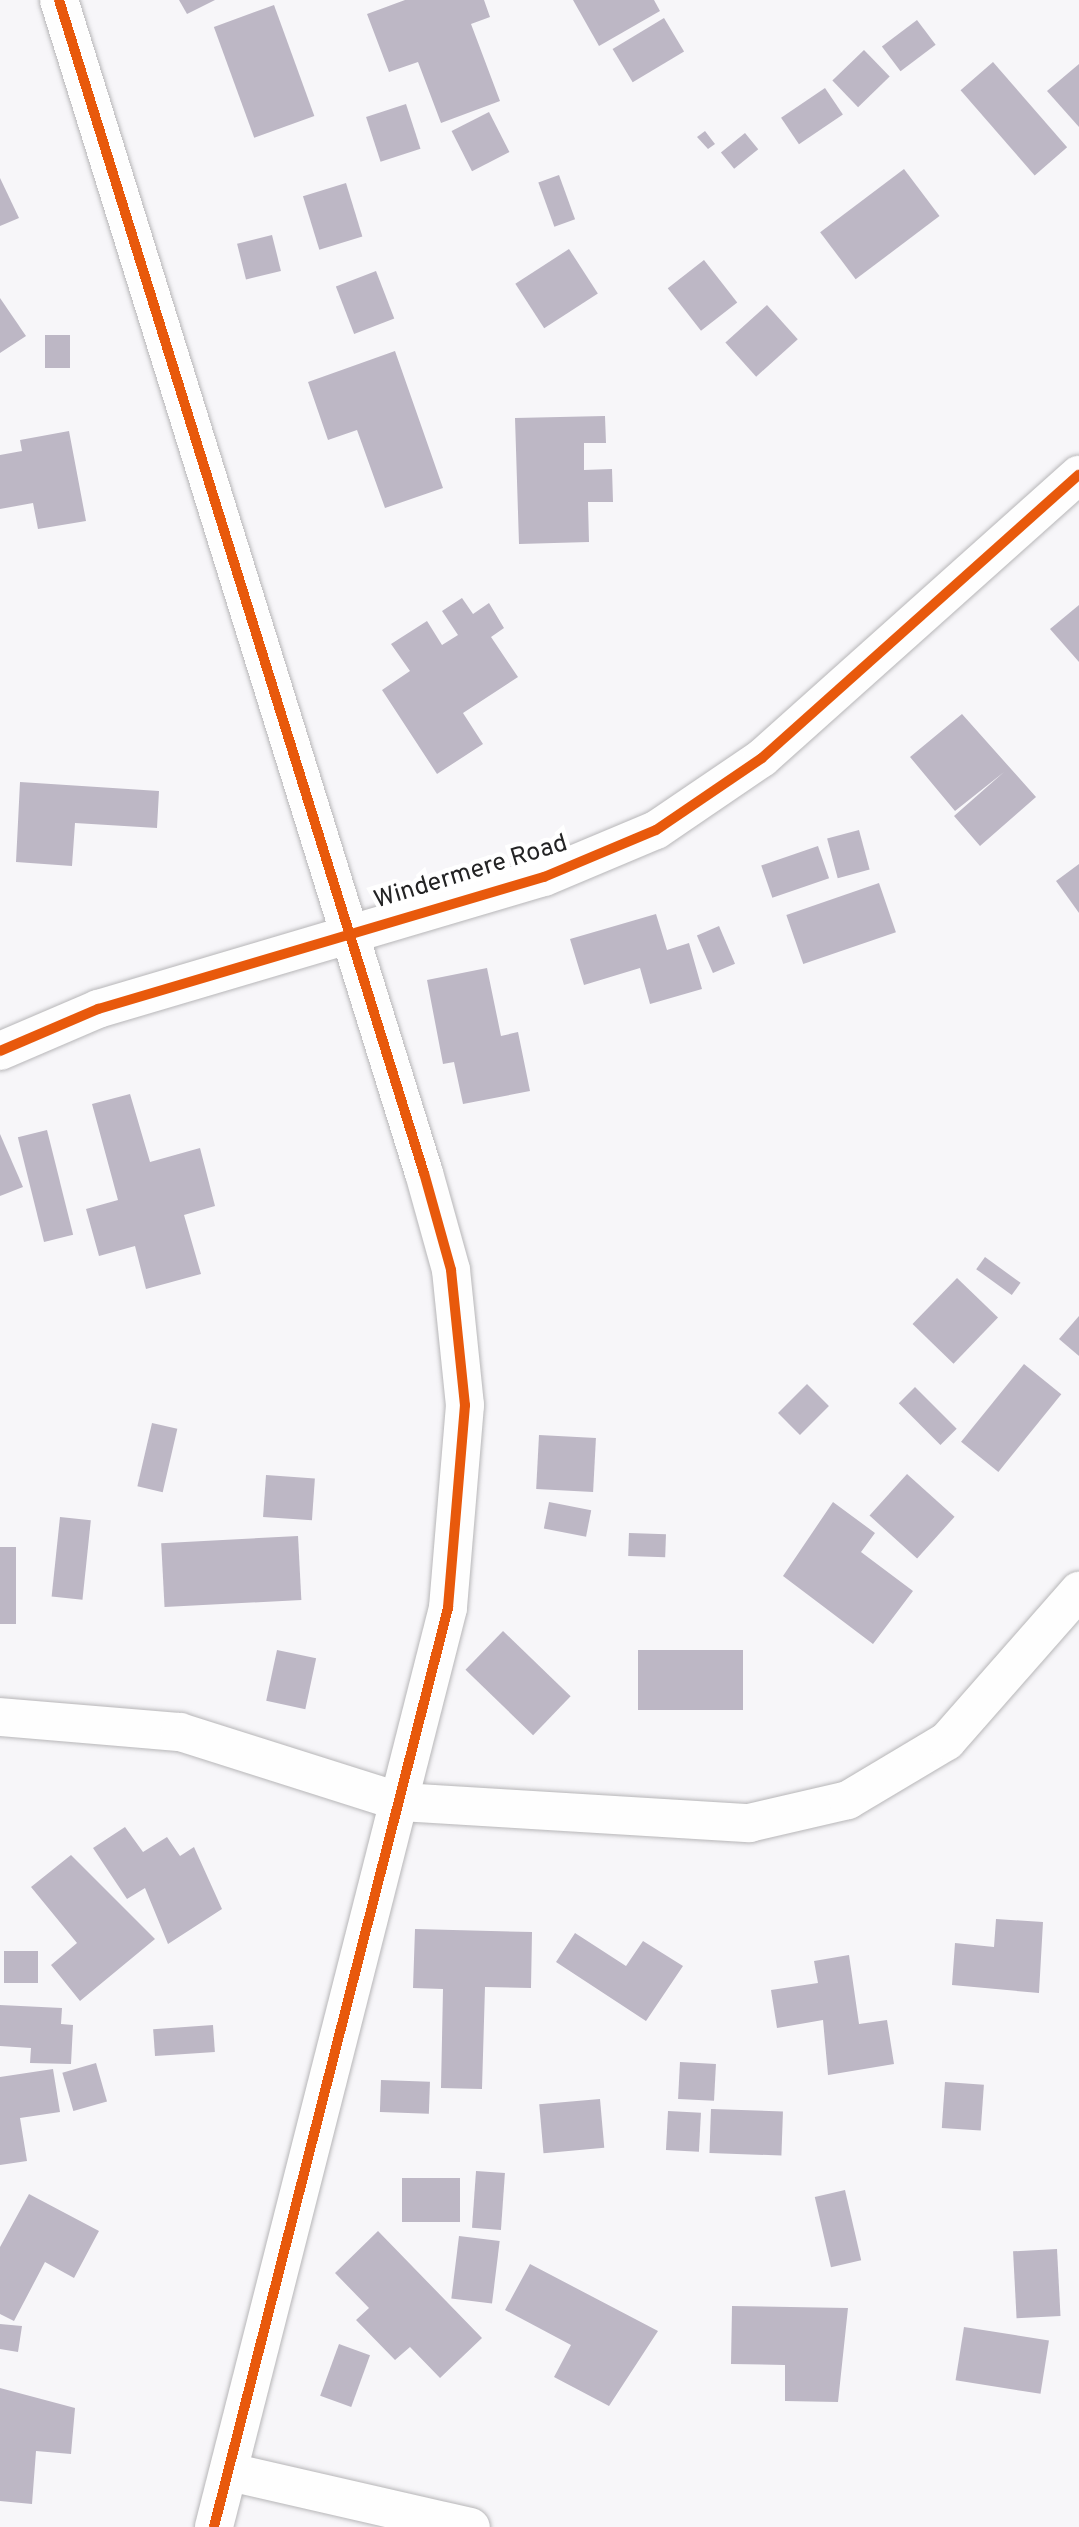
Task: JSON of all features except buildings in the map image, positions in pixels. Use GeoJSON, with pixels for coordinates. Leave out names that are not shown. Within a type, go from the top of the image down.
{"type":"FeatureCollection","features":[{"type":"Feature","properties":{"kind":"street"},"geometry":{"type":"LineString","coordinates":[[59,0],[451,1270],[465,1406],[448,1608],[214,2527]]}},
{"type":"Feature","properties":{"kind":"street","name":"Windermere Road"},"geometry":{"type":"LineString","coordinates":[[0,1051],[98,1010],[346,932],[544,877],[656,830],[801,725],[1079,475]]}},
{"type":"Feature","properties":{"kind":"street"},"geometry":{"type":"LineString","coordinates":[[0,1717],[180,1732],[401,1802],[749,1822],[801,1815],[890,1779],[947,1742],[1074,1608]]}},
{"type":"Feature","properties":{"kind":"street"},"geometry":{"type":"LineString","coordinates":[[230,2472],[471,2527]]}},
{"type":"Feature","properties":{"kind":"cycle path"},"geometry":{"type":"LineString","coordinates":[[59,0],[424,1173],[451,1270],[465,1405],[448,1608],[214,2527]]}},
{"type":"Feature","properties":{"kind":"cycle path"},"geometry":{"type":"LineString","coordinates":[[0,1051],[98,1009],[544,877],[656,830],[762,758],[1079,475]]}}]}
